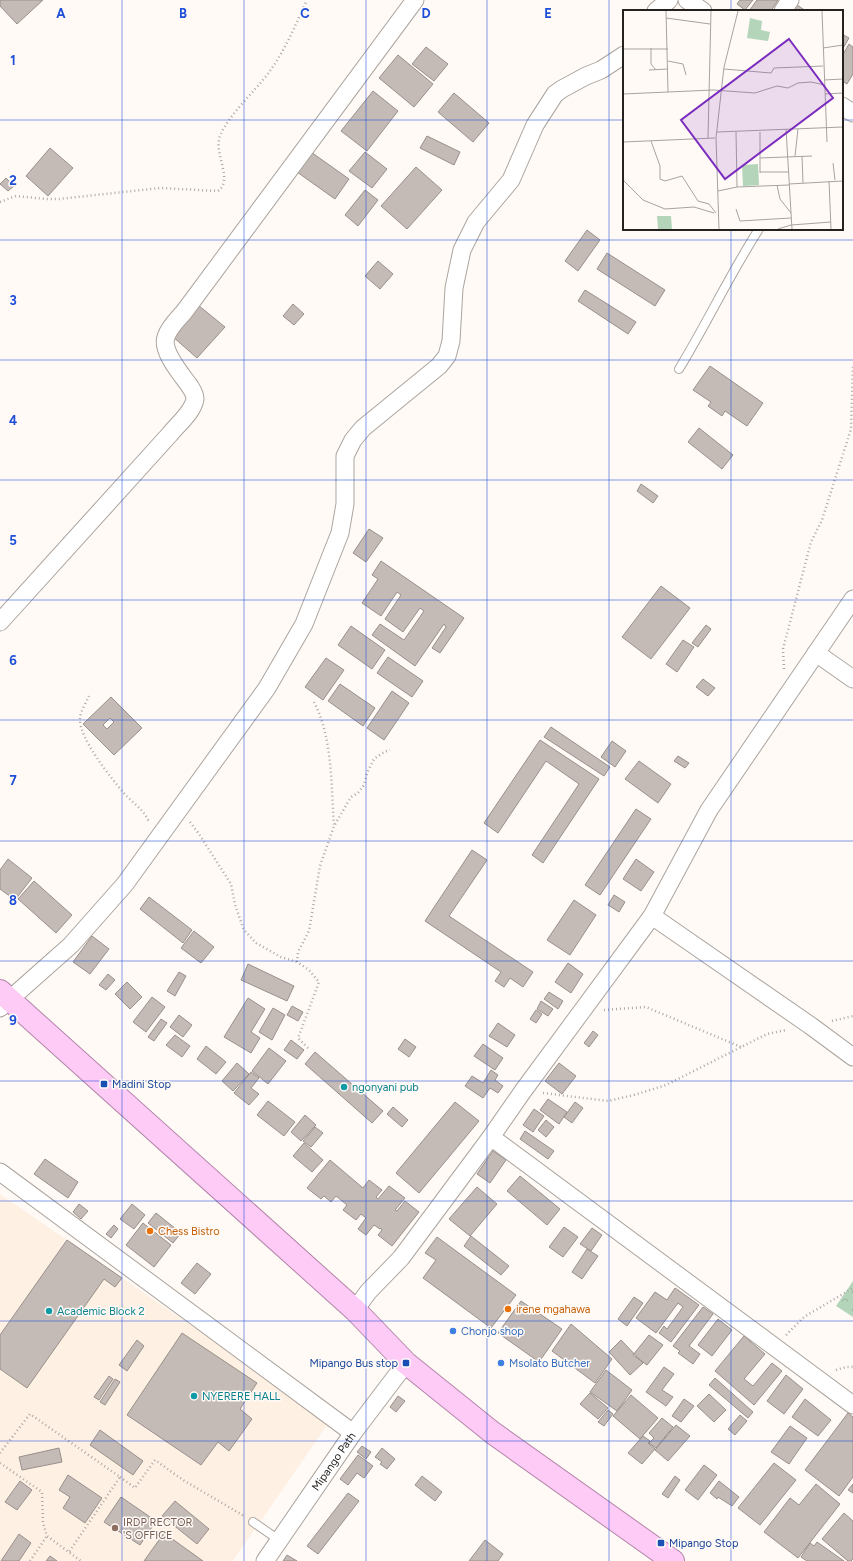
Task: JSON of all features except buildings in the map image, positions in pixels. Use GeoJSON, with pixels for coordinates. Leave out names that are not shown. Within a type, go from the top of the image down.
{"type":"FeatureCollection","features":[{"type":"Feature","properties":{"kind":"highway"},"geometry":{"type":"LineString","coordinates":[[3,1000],[354,1310],[406,1363],[494,1433],[673,1561]]}},
{"type":"Feature","properties":{"kind":"street"},"geometry":{"type":"LineString","coordinates":[[0,622],[170,434],[192,407],[194,393],[171,360],[165,344],[166,337],[171,327],[184,312],[415,0]]}},
{"type":"Feature","properties":{"kind":"street"},"geometry":{"type":"LineString","coordinates":[[657,10],[669,0]]}},
{"type":"Feature","properties":{"kind":"street"},"geometry":{"type":"LineString","coordinates":[[687,0],[702,10]]}},
{"type":"Feature","properties":{"kind":"street"},"geometry":{"type":"LineString","coordinates":[[784,10],[790,0]]}},
{"type":"Feature","properties":{"kind":"street"},"geometry":{"type":"LineString","coordinates":[[3,1000],[70,945],[125,884],[267,688],[304,624],[340,533],[344,504],[345,456],[352,440],[363,428],[439,366],[447,356],[451,342],[456,280],[462,250],[476,222],[511,180],[535,125],[555,94],[586,76],[601,70],[623,56]]}},
{"type":"Feature","properties":{"kind":"street"},"geometry":{"type":"LineString","coordinates":[[843,107],[853,113]]}},
{"type":"Feature","properties":{"kind":"street"},"geometry":{"type":"LineString","coordinates":[[354,1310],[368,1292],[401,1258],[491,1137],[522,1091],[652,916],[710,810],[853,599]]}},
{"type":"Feature","properties":{"kind":"street"},"geometry":{"type":"LineString","coordinates":[[816,653],[853,679]]}},
{"type":"Feature","properties":{"kind":"street"},"geometry":{"type":"LineString","coordinates":[[652,916],[811,1026],[853,1057]]}},
{"type":"Feature","properties":{"kind":"street"},"geometry":{"type":"LineString","coordinates":[[491,1137],[853,1405]]}},
{"type":"Feature","properties":{"kind":"street"},"geometry":{"type":"LineString","coordinates":[[0,1172],[353,1433]]}},
{"type":"Feature","properties":{"kind":"street","name":"Mipango Path"},"geometry":{"type":"LineString","coordinates":[[265,1561],[353,1433],[406,1363]]}},
{"type":"Feature","properties":{"kind":"lane"},"geometry":{"type":"LineString","coordinates":[[679,369],[740,259],[758,230]]}},
{"type":"Feature","properties":{"kind":"lane"},"geometry":{"type":"LineString","coordinates":[[253,1522],[279,1540]]}},
{"type":"Feature","properties":{"kind":"path"},"geometry":{"type":"LineString","coordinates":[[0,202],[16,196],[59,199],[160,188],[218,192],[223,187],[224,181],[218,147],[220,137],[230,120],[281,55],[307,0]]}},
{"type":"Feature","properties":{"kind":"path"},"geometry":{"type":"LineString","coordinates":[[786,697],[783,648],[810,542],[822,520],[851,429],[853,366]]}},
{"type":"Feature","properties":{"kind":"path"},"geometry":{"type":"LineString","coordinates":[[89,696],[80,719],[82,730],[90,747],[124,793],[145,813],[157,841]]}},
{"type":"Feature","properties":{"kind":"path"},"geometry":{"type":"LineString","coordinates":[[314,702],[319,710],[328,752],[334,826]]}},
{"type":"Feature","properties":{"kind":"path"},"geometry":{"type":"LineString","coordinates":[[297,962],[298,952],[309,931],[320,866],[334,826],[351,797],[358,793],[364,785],[367,773],[374,759],[390,750]]}},
{"type":"Feature","properties":{"kind":"path"},"geometry":{"type":"LineString","coordinates":[[179,810],[199,834],[230,884],[244,930],[256,943],[281,957],[297,962],[309,970],[319,982],[298,1038],[308,1048]]}},
{"type":"Feature","properties":{"kind":"path"},"geometry":{"type":"LineString","coordinates":[[581,1013],[646,1007],[741,1047]]}},
{"type":"Feature","properties":{"kind":"path"},"geometry":{"type":"LineString","coordinates":[[522,1091],[608,1101],[666,1085],[767,1034],[811,1026]]}},
{"type":"Feature","properties":{"kind":"path"},"geometry":{"type":"LineString","coordinates":[[774,1346],[804,1317],[853,1288]]}},
{"type":"Feature","properties":{"kind":"path"},"geometry":{"type":"LineString","coordinates":[[0,1453],[30,1414],[136,1488],[155,1460],[183,1480],[253,1522]]}},
{"type":"Feature","properties":{"kind":"path"},"geometry":{"type":"LineString","coordinates":[[0,1463],[42,1492],[43,1523],[47,1536],[81,1561]]}},
{"type":"Feature","properties":{"kind":"path"},"geometry":{"type":"LineString","coordinates":[[69,1552],[120,1477]]}},
{"type":"Feature","properties":{"kind":"path"},"geometry":{"type":"LineString","coordinates":[[30,1561],[47,1536]]}},
{"type":"Feature","properties":{"kind":"shaded area"},"geometry":{"type":"Polygon","coordinates":[[[0,1194],[330,1421],[233,1561],[0,1561],[0,1194]]]}},
{"type":"Feature","properties":{"kind":"green space"},"geometry":{"type":"Polygon","coordinates":[[[853,1281],[853,1317],[836,1306],[853,1281]]]}},
{"type":"Feature","properties":{"kind":"place","name":"Madini Stop"},"geometry":{"type":"Point","coordinates":[104,1084]}},
{"type":"Feature","properties":{"kind":"place","name":"ngonyani pub"},"geometry":{"type":"Point","coordinates":[344,1087]}},
{"type":"Feature","properties":{"kind":"place","name":"Chess Bistro"},"geometry":{"type":"Point","coordinates":[150,1231]}},
{"type":"Feature","properties":{"kind":"place","name":"irene mgahawa"},"geometry":{"type":"Point","coordinates":[508,1309]}},
{"type":"Feature","properties":{"kind":"place","name":"Academic Block 2"},"geometry":{"type":"Point","coordinates":[49,1311]}},
{"type":"Feature","properties":{"kind":"place","name":"Chonjo shop"},"geometry":{"type":"Point","coordinates":[453,1331]}},
{"type":"Feature","properties":{"kind":"place","name":"Mipango Bus stop"},"geometry":{"type":"Point","coordinates":[406,1363]}},
{"type":"Feature","properties":{"kind":"place","name":"Msolato Butcher"},"geometry":{"type":"Point","coordinates":[501,1363]}},
{"type":"Feature","properties":{"kind":"place","name":"NYERERE HALL"},"geometry":{"type":"Point","coordinates":[194,1396]}},
{"type":"Feature","properties":{"kind":"place","name":"IRDP RECTOR 'S OFFICE"},"geometry":{"type":"Point","coordinates":[115,1528]}},
{"type":"Feature","properties":{"kind":"place","name":"Mipango Stop"},"geometry":{"type":"Point","coordinates":[661,1543]}}]}
